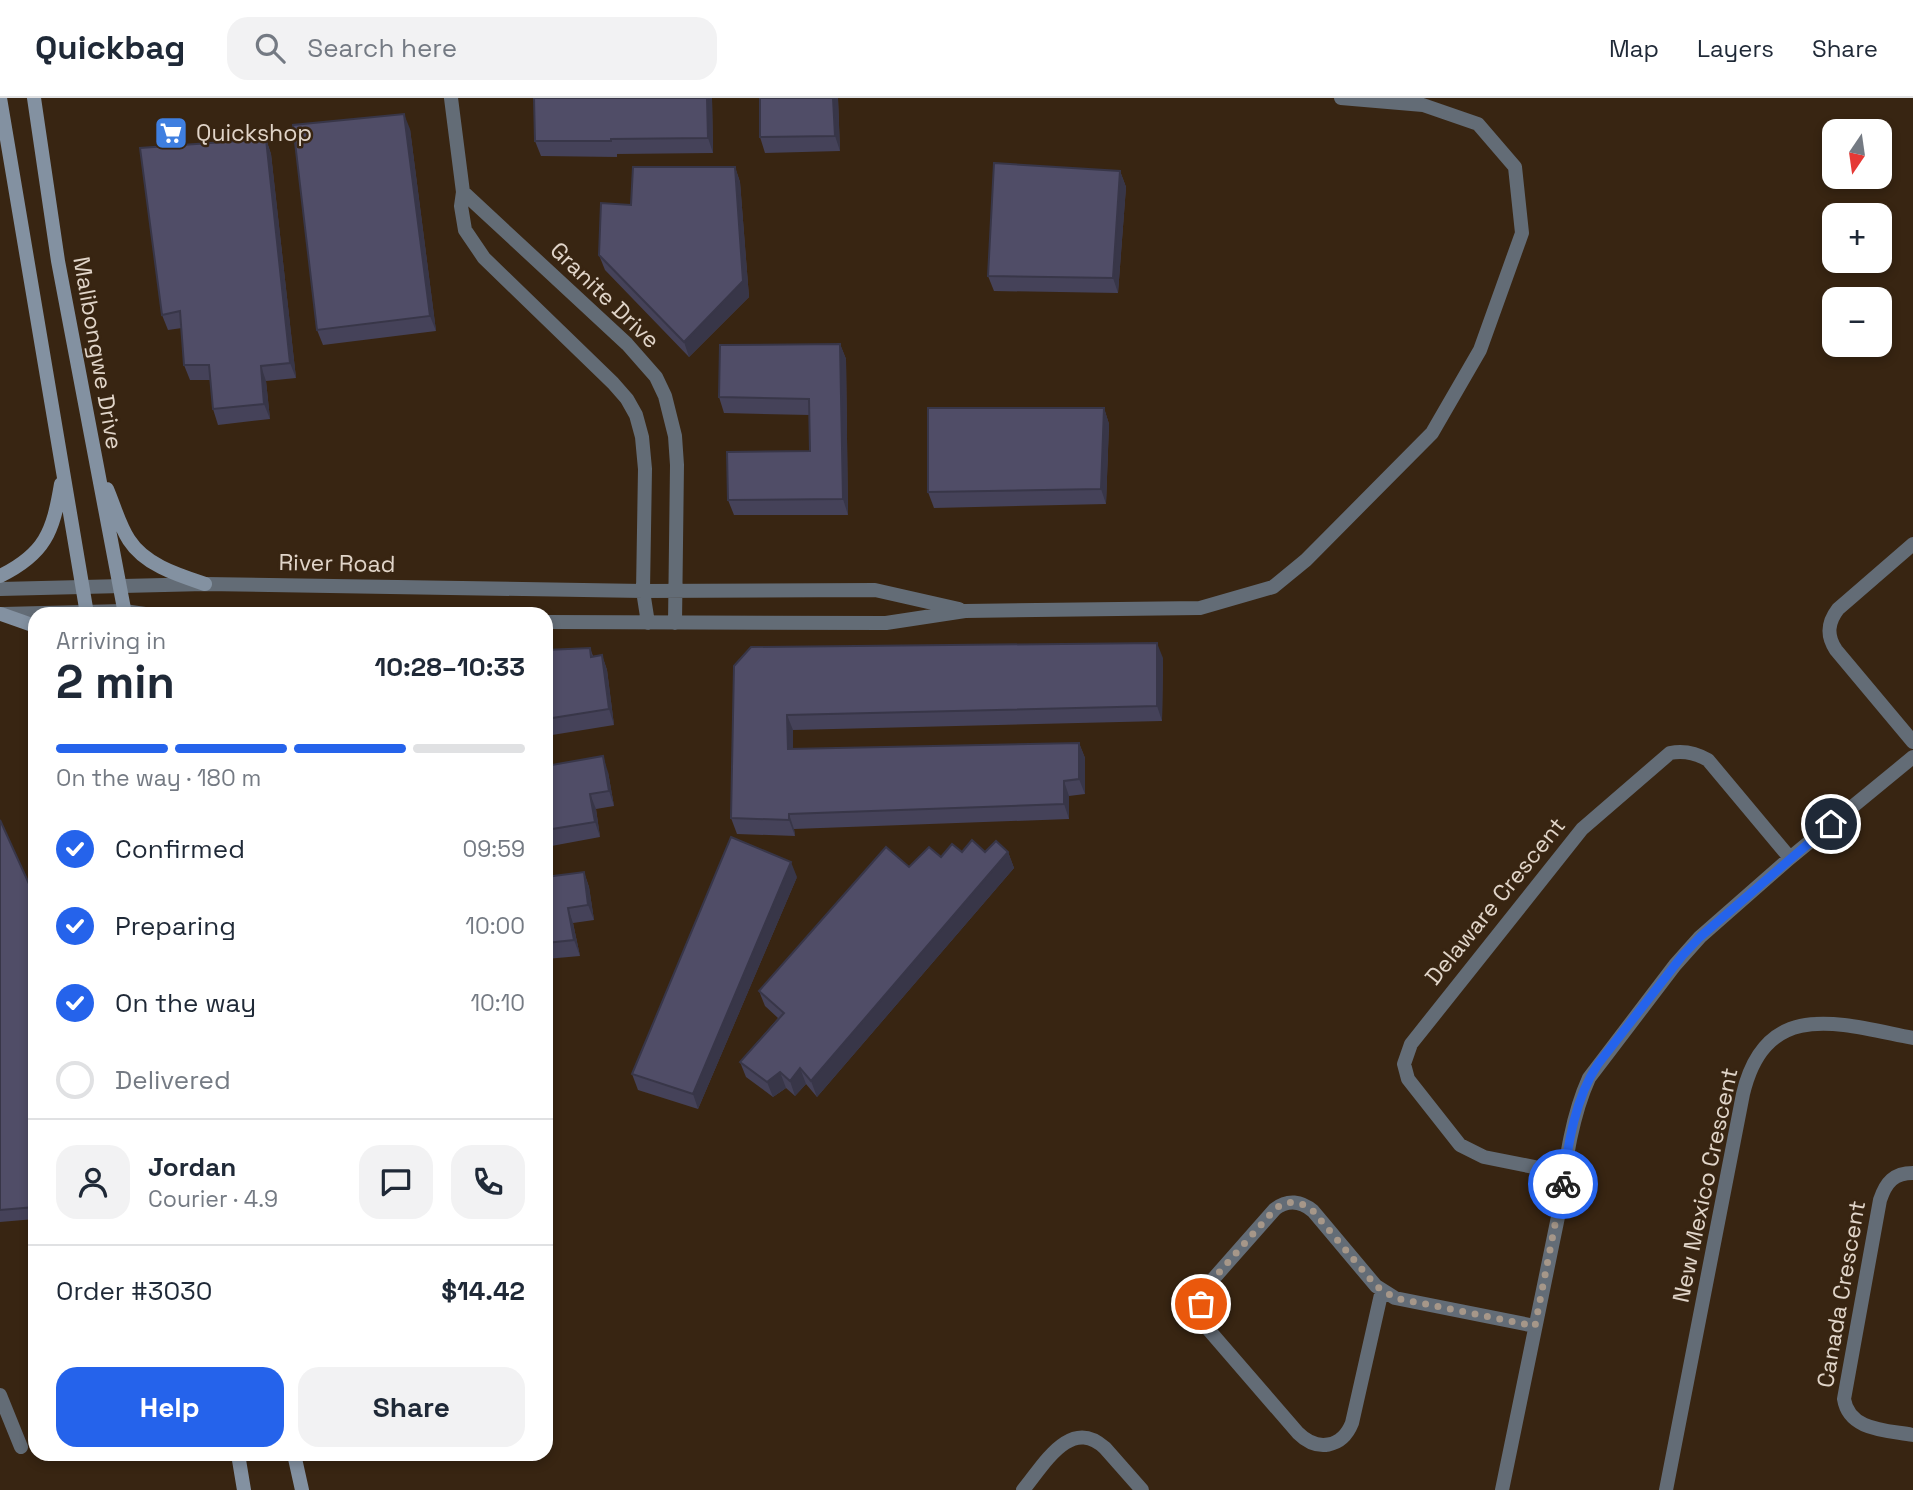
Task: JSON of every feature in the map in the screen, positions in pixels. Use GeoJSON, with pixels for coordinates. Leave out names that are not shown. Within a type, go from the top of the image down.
{"type":"FeatureCollection","features":[{"type":"Feature","properties":{"kind":"main road"},"geometry":{"type":"LineString","coordinates":[[0,98],[86,607]]}},
{"type":"Feature","properties":{"kind":"main road","name":"Malibongwe Drive"},"geometry":{"type":"LineString","coordinates":[[34,98],[58,261],[124,607]]}},
{"type":"Feature","properties":{"kind":"main road"},"geometry":{"type":"LineString","coordinates":[[95,462],[128,539],[137,551],[149,561],[205,584]]}},
{"type":"Feature","properties":{"kind":"main road"},"geometry":{"type":"LineString","coordinates":[[0,576],[18,567],[46,540],[53,523],[63,471]]}},
{"type":"Feature","properties":{"kind":"main road"},"geometry":{"type":"LineString","coordinates":[[1,614],[28,624]]}},
{"type":"Feature","properties":{"kind":"main road"},"geometry":{"type":"LineString","coordinates":[[239,1461],[244,1490]]}},
{"type":"Feature","properties":{"kind":"main road"},"geometry":{"type":"LineString","coordinates":[[296,1461],[302,1490]]}},
{"type":"Feature","properties":{"kind":"street"},"geometry":{"type":"LineString","coordinates":[[451,98],[463,192],[461,206],[466,230],[485,258],[614,383],[636,415],[645,469],[643,591],[648,623]]}},
{"type":"Feature","properties":{"kind":"street"},"geometry":{"type":"LineString","coordinates":[[553,622],[886,624],[965,611],[1200,608],[1273,587],[1306,560],[1432,433],[1480,350],[1522,233],[1515,167],[1478,124],[1423,105],[1341,98]]}},
{"type":"Feature","properties":{"kind":"street","name":"Granite Drive"},"geometry":{"type":"LineString","coordinates":[[463,192],[628,344],[656,377],[665,396],[675,436],[675,623]]}},
{"type":"Feature","properties":{"kind":"street"},"geometry":{"type":"LineString","coordinates":[[1913,544],[1839,609],[1830,623],[1829,636],[1836,650],[1913,742]]}},
{"type":"Feature","properties":{"kind":"street","name":"River Road"},"geometry":{"type":"LineString","coordinates":[[0,589],[205,584],[643,591],[875,590],[965,611]]}},
{"type":"Feature","properties":{"kind":"street"},"geometry":{"type":"LineString","coordinates":[[1,614],[28,614]]}},
{"type":"Feature","properties":{"kind":"street","name":"Delaware Crescent"},"geometry":{"type":"LineString","coordinates":[[1564,1172],[1484,1157],[1460,1144],[1408,1079],[1404,1064],[1411,1044],[1581,829],[1670,754],[1685,752],[1700,755],[1708,761],[1790,858]]}},
{"type":"Feature","properties":{"kind":"street"},"geometry":{"type":"LineString","coordinates":[[1502,1490],[1559,1212],[1564,1172],[1581,1096],[1593,1071],[1692,946],[1790,858],[1913,757]]}},
{"type":"Feature","properties":{"kind":"street","name":"New Mexico Crescent"},"geometry":{"type":"LineString","coordinates":[[1666,1490],[1751,1067],[1772,1041],[1791,1028],[1803,1024],[1831,1022],[1913,1038]]}},
{"type":"Feature","properties":{"kind":"street","name":"Canada Crescent"},"geometry":{"type":"LineString","coordinates":[[1913,1173],[1895,1176],[1885,1187],[1880,1200],[1844,1399],[1848,1413],[1859,1423],[1913,1435]]}},
{"type":"Feature","properties":{"kind":"street"},"geometry":{"type":"LineString","coordinates":[[1382,1290],[1352,1423],[1344,1437],[1324,1446],[1306,1441],[1298,1433],[1208,1329],[1202,1314],[1201,1304],[1207,1286],[1275,1209],[1288,1202],[1301,1203],[1313,1211],[1382,1290],[1404,1300],[1535,1326]]}},
{"type":"Feature","properties":{"kind":"street"},"geometry":{"type":"LineString","coordinates":[[0,1395],[21,1447]]}},
{"type":"Feature","properties":{"kind":"street"},"geometry":{"type":"LineString","coordinates":[[1023,1490],[1065,1442],[1085,1436],[1099,1442],[1142,1490]]}},
{"type":"Feature","properties":{"kind":"building"},"geometry":{"type":"Polygon","coordinates":[[[534,98],[707,98],[708,138],[535,141],[534,98]]]}},
{"type":"Feature","properties":{"kind":"building"},"geometry":{"type":"Polygon","coordinates":[[[760,98],[833,98],[835,136],[760,137],[760,98]]]}},
{"type":"Feature","properties":{"kind":"building"},"geometry":{"type":"Polygon","coordinates":[[[404,114],[430,316],[317,330],[293,125],[404,114]]]}},
{"type":"Feature","properties":{"kind":"building"},"geometry":{"type":"Polygon","coordinates":[[[266,139],[290,363],[261,366],[264,404],[213,409],[209,365],[184,365],[180,311],[162,315],[140,148],[266,139]]]}},
{"type":"Feature","properties":{"kind":"building"},"geometry":{"type":"Polygon","coordinates":[[[994,163],[1120,171],[1113,278],[988,276],[994,163]]]}},
{"type":"Feature","properties":{"kind":"building"},"geometry":{"type":"Polygon","coordinates":[[[633,167],[735,167],[743,281],[684,342],[599,255],[601,203],[631,205],[633,167]]]}},
{"type":"Feature","properties":{"kind":"building"},"geometry":{"type":"Polygon","coordinates":[[[840,344],[843,499],[728,500],[727,452],[810,451],[809,399],[719,397],[720,345],[840,344]]]}},
{"type":"Feature","properties":{"kind":"building"},"geometry":{"type":"Polygon","coordinates":[[[928,408],[1104,408],[1101,489],[928,492],[928,408]]]}},
{"type":"Feature","properties":{"kind":"building"},"geometry":{"type":"Polygon","coordinates":[[[1157,643],[1157,706],[787,715],[788,749],[1079,743],[1079,779],[1064,781],[1064,804],[789,814],[789,820],[731,818],[734,666],[751,647],[1157,643]]]}},
{"type":"Feature","properties":{"kind":"building"},"geometry":{"type":"Polygon","coordinates":[[[590,648],[591,657],[602,655],[609,709],[553,718],[553,650],[590,648]]]}},
{"type":"Feature","properties":{"kind":"building"},"geometry":{"type":"Polygon","coordinates":[[[603,756],[609,791],[590,794],[595,822],[553,829],[553,765],[603,756]]]}},
{"type":"Feature","properties":{"kind":"building"},"geometry":{"type":"Polygon","coordinates":[[[0,820],[28,882],[28,1208],[0,1210],[0,820]]]}},
{"type":"Feature","properties":{"kind":"building"},"geometry":{"type":"Polygon","coordinates":[[[731,837],[791,862],[693,1094],[632,1074],[731,837]]]}},
{"type":"Feature","properties":{"kind":"building"},"geometry":{"type":"Polygon","coordinates":[[[972,840],[985,852],[996,841],[1008,852],[811,1081],[800,1068],[790,1081],[780,1072],[767,1082],[740,1062],[784,1013],[759,991],[886,847],[909,867],[929,847],[941,857],[952,844],[962,852],[972,840]]]}},
{"type":"Feature","properties":{"kind":"building"},"geometry":{"type":"Polygon","coordinates":[[[584,872],[588,905],[568,908],[574,940],[553,942],[553,876],[584,872]]]}},
{"type":"Feature","properties":{"kind":"way so far"},"geometry":{"type":"LineString","coordinates":[[1201,1304],[1207,1286],[1275,1209],[1282,1204],[1295,1202],[1313,1211],[1376,1286],[1395,1298],[1535,1326],[1563,1184]]}},
{"type":"Feature","properties":{"kind":"place","name":"Quickshop"},"geometry":{"type":"Point","coordinates":[171,133]}},
{"type":"Feature","properties":{"kind":"route"},"geometry":{"type":"LineString","coordinates":[[1563,1184],[1581,1096],[1588,1078],[1598,1064],[1682,956],[1700,937],[1831,824]]}}]}
